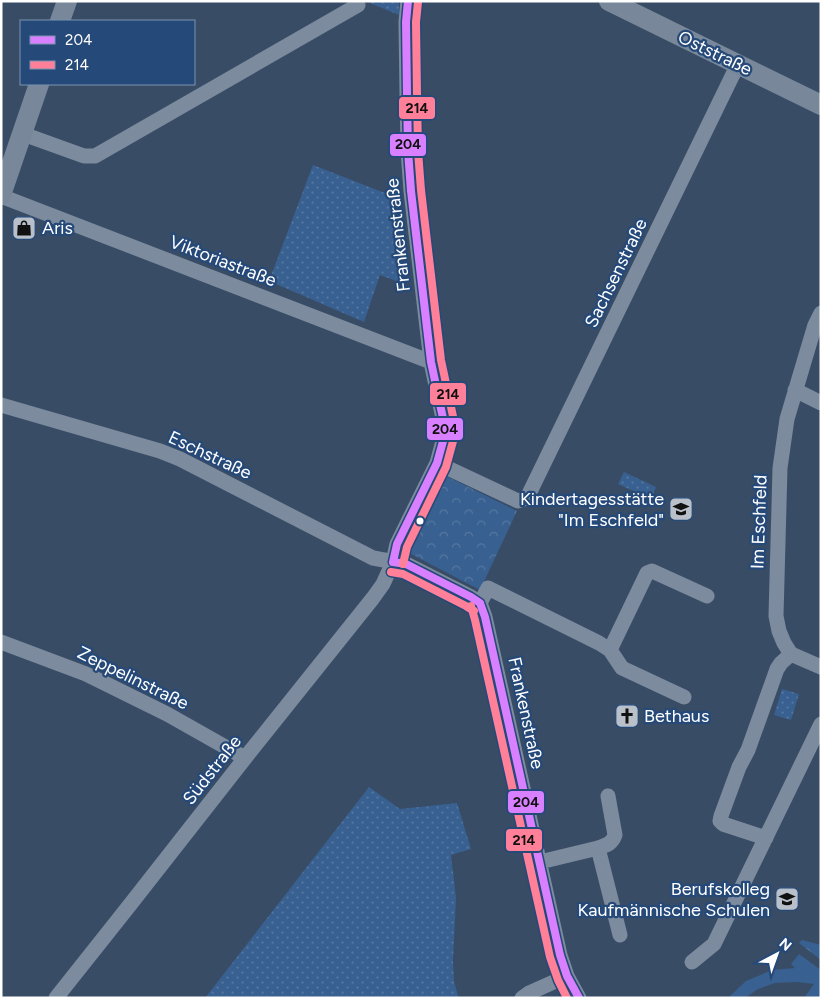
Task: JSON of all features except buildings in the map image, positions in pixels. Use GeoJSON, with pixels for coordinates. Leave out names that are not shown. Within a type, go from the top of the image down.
{"type":"FeatureCollection","features":[{"type":"Feature","properties":{"kind":"street"},"geometry":{"type":"LineString","coordinates":[[60,20],[67,1]]}},
{"type":"Feature","properties":{"kind":"street","name":"Frankenstraße"},"geometry":{"type":"LineString","coordinates":[[408,1],[406,22],[408,151],[411,190],[431,362],[445,434],[437,463]]}},
{"type":"Feature","properties":{"kind":"street","name":"Oststraße"},"geometry":{"type":"LineString","coordinates":[[609,1],[821,105]]}},
{"type":"Feature","properties":{"kind":"street"},"geometry":{"type":"LineString","coordinates":[[23,134],[84,156],[95,156],[358,5]]}},
{"type":"Feature","properties":{"kind":"street","name":"Sachsenstraße"},"geometry":{"type":"LineString","coordinates":[[437,463],[518,501],[528,498],[738,64]]}},
{"type":"Feature","properties":{"kind":"street"},"geometry":{"type":"LineString","coordinates":[[1,196],[40,85]]}},
{"type":"Feature","properties":{"kind":"street","name":"Viktoriastraße"},"geometry":{"type":"LineString","coordinates":[[1,196],[431,362]]}},
{"type":"Feature","properties":{"kind":"street","name":"Im Eschfeld"},"geometry":{"type":"LineString","coordinates":[[791,654],[784,644],[776,616],[780,468],[787,418],[821,313]]}},
{"type":"Feature","properties":{"kind":"street"},"geometry":{"type":"LineString","coordinates":[[795,390],[821,403]]}},
{"type":"Feature","properties":{"kind":"street","name":"Eschstraße"},"geometry":{"type":"LineString","coordinates":[[1,405],[160,451],[180,459],[374,558],[406,564],[480,603]]}},
{"type":"Feature","properties":{"kind":"street","name":"Südstraße"},"geometry":{"type":"LineString","coordinates":[[56,998],[383,584],[393,562],[397,544],[437,463]]}},
{"type":"Feature","properties":{"kind":"street"},"geometry":{"type":"LineString","coordinates":[[610,650],[649,571],[707,596]]}},
{"type":"Feature","properties":{"kind":"street"},"geometry":{"type":"LineString","coordinates":[[480,603],[488,588],[599,643],[610,650],[622,668],[684,698]]}},
{"type":"Feature","properties":{"kind":"street","name":"Frankenstraße"},"geometry":{"type":"LineString","coordinates":[[480,603],[485,617],[560,955],[567,976],[579,998]]}},
{"type":"Feature","properties":{"kind":"street","name":"Zeppelinstraße"},"geometry":{"type":"LineString","coordinates":[[1,642],[80,671],[166,714],[245,758]]}},
{"type":"Feature","properties":{"kind":"street"},"geometry":{"type":"LineString","coordinates":[[766,838],[722,824],[720,821],[721,816],[780,663],[791,654],[821,667]]}},
{"type":"Feature","properties":{"kind":"street"},"geometry":{"type":"LineString","coordinates":[[692,962],[714,944],[821,724]]}},
{"type":"Feature","properties":{"kind":"street"},"geometry":{"type":"LineString","coordinates":[[540,862],[598,848],[610,843],[615,835],[608,796]]}},
{"type":"Feature","properties":{"kind":"street"},"geometry":{"type":"LineString","coordinates":[[598,848],[620,935]]}},
{"type":"Feature","properties":{"kind":"street"},"geometry":{"type":"LineString","coordinates":[[522,998],[567,976]]}},
{"type":"Feature","properties":{"kind":"green space"},"geometry":{"type":"Polygon","coordinates":[[[369,1],[399,1],[399,15],[370,3],[369,1]]]}},
{"type":"Feature","properties":{"kind":"green space"},"geometry":{"type":"Polygon","coordinates":[[[313,165],[390,195],[404,284],[380,275],[364,322],[269,281],[313,165]]]}},
{"type":"Feature","properties":{"kind":"green space"},"geometry":{"type":"Polygon","coordinates":[[[624,472],[656,487],[651,499],[618,484],[624,472]]]}},
{"type":"Feature","properties":{"kind":"green space"},"geometry":{"type":"Polygon","coordinates":[[[446,476],[517,511],[480,590],[411,554],[405,546],[436,480],[446,476]]]}},
{"type":"Feature","properties":{"kind":"green space"},"geometry":{"type":"Polygon","coordinates":[[[782,689],[799,694],[791,720],[774,715],[782,689]]]}},
{"type":"Feature","properties":{"kind":"green space"},"geometry":{"type":"Polygon","coordinates":[[[369,787],[400,809],[457,803],[471,849],[451,855],[456,898],[453,961],[454,981],[458,998],[205,998],[369,787]]]}},
{"type":"Feature","properties":{"kind":"green space"},"geometry":{"type":"Polygon","coordinates":[[[802,940],[821,945],[821,960],[799,943],[802,940]]]}},
{"type":"Feature","properties":{"kind":"green space"},"geometry":{"type":"Polygon","coordinates":[[[799,954],[821,970],[821,998],[804,998],[814,984],[797,982],[775,983],[758,989],[745,998],[728,998],[746,981],[772,970],[795,968],[791,964],[799,954]]]}},
{"type":"Feature","properties":{"kind":"transit line","name":"204"},"geometry":{"type":"LineString","coordinates":[[393,562],[397,544],[437,463],[445,434],[431,362],[411,191],[407,94],[406,22],[408,1]]}},
{"type":"Feature","properties":{"kind":"transit line","name":"214"},"geometry":{"type":"LineString","coordinates":[[403,564],[407,547],[446,467],[455,434],[441,360],[421,190],[417,94],[416,22],[418,2]]}},
{"type":"Feature","properties":{"kind":"transit line","name":"204"},"geometry":{"type":"LineString","coordinates":[[393,562],[406,564],[480,603]]}},
{"type":"Feature","properties":{"kind":"transit line","name":"214"},"geometry":{"type":"LineString","coordinates":[[391,572],[403,574],[474,611]]}},
{"type":"Feature","properties":{"kind":"transit line","name":"204"},"geometry":{"type":"LineString","coordinates":[[480,603],[485,617],[560,955],[567,976],[579,998]]}},
{"type":"Feature","properties":{"kind":"transit line","name":"214"},"geometry":{"type":"LineString","coordinates":[[471,606],[550,957],[567,998]]}},
{"type":"Feature","properties":{"kind":"place","name":"Aris"},"geometry":{"type":"Point","coordinates":[24,228]}},
{"type":"Feature","properties":{"kind":"place","name":"Kindertagesstätte \"Im Eschfeld\""},"geometry":{"type":"Point","coordinates":[681,509]}},
{"type":"Feature","properties":{"kind":"place","name":"Bethaus"},"geometry":{"type":"Point","coordinates":[627,716]}},
{"type":"Feature","properties":{"kind":"place","name":"Berufskolleg Kaufmännische Schulen"},"geometry":{"type":"Point","coordinates":[787,899]}}]}
